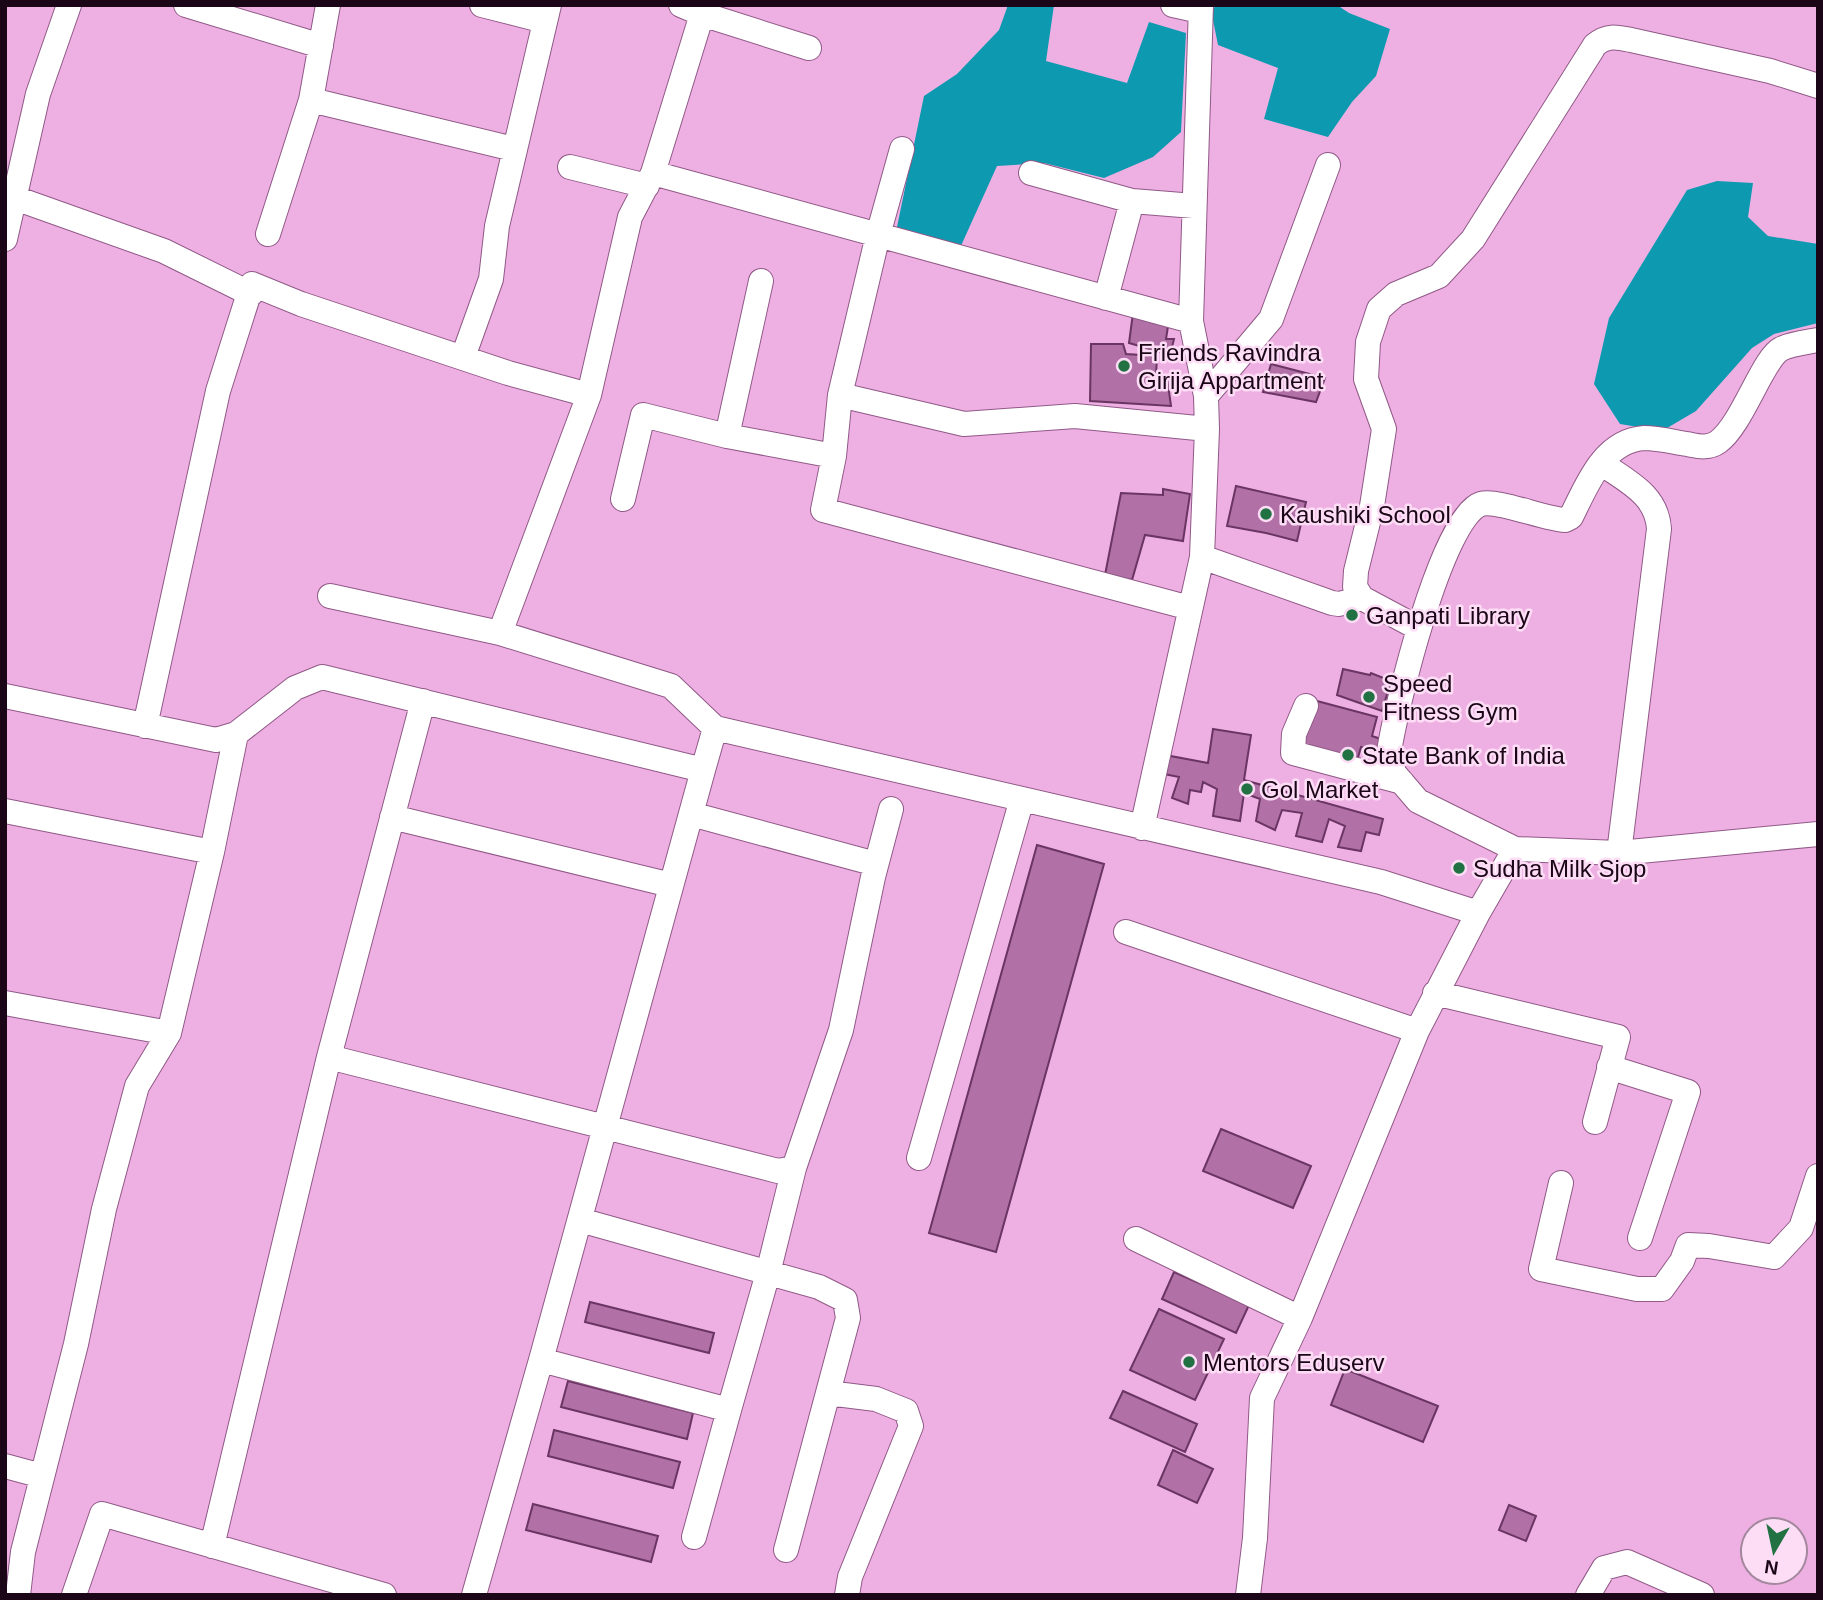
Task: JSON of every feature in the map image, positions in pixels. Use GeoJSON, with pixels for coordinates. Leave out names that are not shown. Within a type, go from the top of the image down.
{"type":"FeatureCollection","features":[{"type":"Feature","properties":{"kind":"street"},"geometry":{"type":"LineString","coordinates":[[69,5],[38,94],[9,217],[164,251],[251,293]]}},
{"type":"Feature","properties":{"kind":"street"},"geometry":{"type":"LineString","coordinates":[[186,5],[321,46]]}},
{"type":"Feature","properties":{"kind":"street"},"geometry":{"type":"LineString","coordinates":[[268,234],[312,100],[328,5]]}},
{"type":"Feature","properties":{"kind":"street"},"geometry":{"type":"LineString","coordinates":[[463,357],[491,279],[497,226],[547,13],[482,5]]}},
{"type":"Feature","properties":{"kind":"street"},"geometry":{"type":"LineString","coordinates":[[1142,828],[1202,557],[1207,429],[1206,396],[1191,321],[1201,8],[1173,5]]}},
{"type":"Feature","properties":{"kind":"street"},"geometry":{"type":"LineString","coordinates":[[500,634],[589,395],[629,217],[650,180],[692,10],[809,48]]}},
{"type":"Feature","properties":{"kind":"street"},"geometry":{"type":"LineString","coordinates":[[1418,628],[1362,598],[1355,587],[1384,429],[1366,379],[1368,342],[1379,309],[1396,294],[1439,276],[1473,239],[1595,45],[1602,38],[1612,36],[1770,71],[1818,86]]}},
{"type":"Feature","properties":{"kind":"street"},"geometry":{"type":"LineString","coordinates":[[312,100],[514,149]]}},
{"type":"Feature","properties":{"kind":"street"},"geometry":{"type":"LineString","coordinates":[[902,149],[878,234],[840,396],[834,456],[822,510],[1190,608]]}},
{"type":"Feature","properties":{"kind":"street"},"geometry":{"type":"LineString","coordinates":[[1206,396],[1271,319],[1328,165]]}},
{"type":"Feature","properties":{"kind":"street"},"geometry":{"type":"LineString","coordinates":[[570,167],[650,180],[878,234],[1191,321]]}},
{"type":"Feature","properties":{"kind":"street"},"geometry":{"type":"LineString","coordinates":[[1031,173],[1132,201],[1194,206]]}},
{"type":"Feature","properties":{"kind":"street"},"geometry":{"type":"LineString","coordinates":[[1106,298],[1132,201]]}},
{"type":"Feature","properties":{"kind":"street"},"geometry":{"type":"LineString","coordinates":[[727,436],[761,281]]}},
{"type":"Feature","properties":{"kind":"street"},"geometry":{"type":"LineString","coordinates":[[145,726],[218,391],[252,284],[301,304],[508,373],[589,395]]}},
{"type":"Feature","properties":{"kind":"street"},"geometry":{"type":"LineString","coordinates":[[1818,340],[1781,349],[1770,359],[1752,395],[1723,438],[1715,444],[1704,447],[1646,438],[1616,447],[1601,463],[1571,517],[1564,520],[1489,503],[1473,508],[1451,541],[1418,628],[1389,752],[1394,773],[1418,801],[1515,849],[1619,853],[1818,834]]}},
{"type":"Feature","properties":{"kind":"street"},"geometry":{"type":"LineString","coordinates":[[840,396],[964,424],[1076,416],[1207,429]]}},
{"type":"Feature","properties":{"kind":"street"},"geometry":{"type":"LineString","coordinates":[[623,499],[643,415],[727,436],[834,456]]}},
{"type":"Feature","properties":{"kind":"street"},"geometry":{"type":"LineString","coordinates":[[1601,463],[1649,498],[1658,514],[1659,528],[1619,853]]}},
{"type":"Feature","properties":{"kind":"street"},"geometry":{"type":"LineString","coordinates":[[1202,557],[1332,603],[1339,604],[1362,598]]}},
{"type":"Feature","properties":{"kind":"street"},"geometry":{"type":"LineString","coordinates":[[330,596],[500,634],[671,686],[715,728],[1381,882],[1478,913]]}},
{"type":"Feature","properties":{"kind":"street"},"geometry":{"type":"LineString","coordinates":[[5,696],[216,740],[236,734],[295,688],[322,677],[703,770]]}},
{"type":"Feature","properties":{"kind":"street"},"geometry":{"type":"LineString","coordinates":[[212,1546],[329,1057],[423,701]]}},
{"type":"Feature","properties":{"kind":"street"},"geometry":{"type":"LineString","coordinates":[[1306,706],[1294,734],[1293,753],[1402,782]]}},
{"type":"Feature","properties":{"kind":"street"},"geometry":{"type":"LineString","coordinates":[[474,1595],[715,728]]}},
{"type":"Feature","properties":{"kind":"street"},"geometry":{"type":"LineString","coordinates":[[18,1595],[23,1552],[76,1344],[104,1209],[137,1086],[169,1033],[212,852],[236,734]]}},
{"type":"Feature","properties":{"kind":"street"},"geometry":{"type":"LineString","coordinates":[[919,1158],[1022,799]]}},
{"type":"Feature","properties":{"kind":"street"},"geometry":{"type":"LineString","coordinates":[[694,1538],[768,1273],[794,1168],[841,1030],[876,864],[891,809]]}},
{"type":"Feature","properties":{"kind":"street"},"geometry":{"type":"LineString","coordinates":[[5,811],[212,852]]}},
{"type":"Feature","properties":{"kind":"street"},"geometry":{"type":"LineString","coordinates":[[691,814],[876,864]]}},
{"type":"Feature","properties":{"kind":"street"},"geometry":{"type":"LineString","coordinates":[[392,817],[671,885]]}},
{"type":"Feature","properties":{"kind":"street"},"geometry":{"type":"LineString","coordinates":[[1249,1595],[1255,1538],[1262,1398],[1300,1318],[1417,1031],[1478,913],[1515,849]]}},
{"type":"Feature","properties":{"kind":"street"},"geometry":{"type":"LineString","coordinates":[[1126,932],[1417,1031]]}},
{"type":"Feature","properties":{"kind":"street"},"geometry":{"type":"LineString","coordinates":[[1435,993],[1618,1037],[1595,1122]]}},
{"type":"Feature","properties":{"kind":"street"},"geometry":{"type":"LineString","coordinates":[[5,1003],[169,1033]]}},
{"type":"Feature","properties":{"kind":"street"},"geometry":{"type":"LineString","coordinates":[[329,1057],[778,1171],[794,1168]]}},
{"type":"Feature","properties":{"kind":"street"},"geometry":{"type":"LineString","coordinates":[[1609,1067],[1688,1091],[1640,1238]]}},
{"type":"Feature","properties":{"kind":"street"},"geometry":{"type":"LineString","coordinates":[[1561,1184],[1541,1269],[1637,1289],[1662,1289],[1682,1261],[1688,1245],[1774,1257],[1801,1228],[1818,1176]]}},
{"type":"Feature","properties":{"kind":"street"},"geometry":{"type":"LineString","coordinates":[[580,1220],[819,1287],[845,1300],[848,1318],[786,1550]]}},
{"type":"Feature","properties":{"kind":"street"},"geometry":{"type":"LineString","coordinates":[[1136,1239],[1300,1318]]}},
{"type":"Feature","properties":{"kind":"street"},"geometry":{"type":"LineString","coordinates":[[541,1360],[729,1410]]}},
{"type":"Feature","properties":{"kind":"street"},"geometry":{"type":"LineString","coordinates":[[828,1393],[876,1399],[906,1412],[911,1426],[850,1577],[847,1595]]}},
{"type":"Feature","properties":{"kind":"street"},"geometry":{"type":"LineString","coordinates":[[5,1466],[42,1476]]}},
{"type":"Feature","properties":{"kind":"street"},"geometry":{"type":"LineString","coordinates":[[74,1595],[102,1514],[384,1595]]}},
{"type":"Feature","properties":{"kind":"street"},"geometry":{"type":"LineString","coordinates":[[1588,1595],[1604,1568],[1627,1562],[1702,1595]]}},
{"type":"Feature","properties":{"kind":"water"},"geometry":{"type":"Polygon","coordinates":[[[1008,5],[1054,5],[1046,61],[1127,83],[1149,22],[1186,33],[1181,132],[1153,157],[1104,178],[1044,163],[997,166],[960,248],[897,227],[924,96],[957,74],[999,30],[1008,5]]]}},
{"type":"Feature","properties":{"kind":"water"},"geometry":{"type":"Polygon","coordinates":[[[1215,5],[1337,5],[1349,13],[1390,29],[1376,76],[1352,102],[1328,137],[1264,119],[1278,68],[1218,45],[1212,15],[1215,5]]]}},
{"type":"Feature","properties":{"kind":"water"},"geometry":{"type":"Polygon","coordinates":[[[1717,181],[1753,183],[1748,217],[1768,236],[1818,244],[1818,323],[1774,334],[1752,348],[1696,411],[1662,431],[1620,424],[1594,384],[1609,318],[1687,190],[1717,181]]]}},
{"type":"Feature","properties":{"kind":"building"},"geometry":{"type":"Polygon","coordinates":[[[1133,313],[1169,320],[1166,339],[1174,339],[1170,355],[1129,343],[1133,313]]]}},
{"type":"Feature","properties":{"kind":"building","name":"Friends Ravindra Girija Appartment"},"geometry":{"type":"Polygon","coordinates":[[[1091,344],[1123,344],[1126,354],[1157,356],[1156,376],[1167,377],[1171,406],[1090,401],[1091,344]]]}},
{"type":"Feature","properties":{"kind":"building"},"geometry":{"type":"Polygon","coordinates":[[[1271,364],[1325,378],[1316,402],[1263,392],[1271,364]]]}},
{"type":"Feature","properties":{"kind":"building","name":"Kaushiki School"},"geometry":{"type":"Polygon","coordinates":[[[1236,486],[1306,502],[1297,541],[1227,526],[1236,486]]]}},
{"type":"Feature","properties":{"kind":"building"},"geometry":{"type":"Polygon","coordinates":[[[1163,489],[1190,494],[1183,541],[1145,535],[1132,580],[1105,575],[1121,493],[1163,495],[1163,489]]]}},
{"type":"Feature","properties":{"kind":"building"},"geometry":{"type":"Polygon","coordinates":[[[1343,669],[1370,675],[1371,673],[1391,681],[1382,711],[1337,695],[1343,669]]]}},
{"type":"Feature","properties":{"kind":"building"},"geometry":{"type":"Polygon","coordinates":[[[1317,701],[1377,717],[1372,736],[1384,740],[1381,752],[1361,747],[1355,768],[1300,753],[1317,701]]]}},
{"type":"Feature","properties":{"kind":"building","name":"Gol Market"},"geometry":{"type":"Polygon","coordinates":[[[1213,729],[1251,735],[1244,780],[1383,819],[1379,835],[1366,832],[1361,851],[1338,847],[1345,826],[1329,819],[1322,842],[1296,836],[1302,813],[1282,810],[1275,830],[1256,821],[1260,799],[1244,793],[1240,821],[1213,816],[1217,789],[1203,782],[1201,792],[1190,790],[1188,804],[1172,798],[1179,777],[1159,773],[1165,755],[1208,763],[1213,729]]]}},
{"type":"Feature","properties":{"kind":"building"},"geometry":{"type":"Polygon","coordinates":[[[1037,845],[1104,864],[996,1252],[929,1233],[1037,845]]]}},
{"type":"Feature","properties":{"kind":"building"},"geometry":{"type":"Polygon","coordinates":[[[1221,1129],[1311,1166],[1293,1208],[1203,1171],[1221,1129]]]}},
{"type":"Feature","properties":{"kind":"building"},"geometry":{"type":"Polygon","coordinates":[[[1174,1272],[1249,1305],[1236,1333],[1162,1299],[1174,1272]]]}},
{"type":"Feature","properties":{"kind":"building"},"geometry":{"type":"Polygon","coordinates":[[[590,1302],[714,1333],[709,1353],[585,1322],[590,1302]]]}},
{"type":"Feature","properties":{"kind":"building"},"geometry":{"type":"Polygon","coordinates":[[[1159,1309],[1224,1339],[1195,1400],[1130,1370],[1159,1309]]]}},
{"type":"Feature","properties":{"kind":"building"},"geometry":{"type":"Polygon","coordinates":[[[1345,1369],[1438,1406],[1423,1442],[1331,1405],[1345,1369]]]}},
{"type":"Feature","properties":{"kind":"building"},"geometry":{"type":"Polygon","coordinates":[[[568,1381],[693,1413],[687,1439],[561,1407],[568,1381]]]}},
{"type":"Feature","properties":{"kind":"building"},"geometry":{"type":"Polygon","coordinates":[[[1123,1391],[1197,1424],[1185,1452],[1110,1418],[1123,1391]]]}},
{"type":"Feature","properties":{"kind":"building"},"geometry":{"type":"Polygon","coordinates":[[[554,1430],[680,1462],[673,1488],[548,1456],[554,1430]]]}},
{"type":"Feature","properties":{"kind":"building"},"geometry":{"type":"Polygon","coordinates":[[[1173,1450],[1213,1469],[1197,1503],[1158,1485],[1173,1450]]]}},
{"type":"Feature","properties":{"kind":"building"},"geometry":{"type":"Polygon","coordinates":[[[533,1504],[658,1536],[651,1562],[526,1530],[533,1504]]]}},
{"type":"Feature","properties":{"kind":"building"},"geometry":{"type":"Polygon","coordinates":[[[1509,1505],[1536,1516],[1526,1541],[1499,1530],[1509,1505]]]}},
{"type":"Feature","properties":{"kind":"place","name":"Friends Ravindra Girija Appartment"},"geometry":{"type":"Point","coordinates":[1124,366]}},
{"type":"Feature","properties":{"kind":"place","name":"Kaushiki School"},"geometry":{"type":"Point","coordinates":[1266,514]}},
{"type":"Feature","properties":{"kind":"place","name":"Ganpati Library"},"geometry":{"type":"Point","coordinates":[1352,615]}},
{"type":"Feature","properties":{"kind":"place","name":"Speed Fitness Gym"},"geometry":{"type":"Point","coordinates":[1369,697]}},
{"type":"Feature","properties":{"kind":"place","name":"State Bank of India"},"geometry":{"type":"Point","coordinates":[1348,755]}},
{"type":"Feature","properties":{"kind":"place","name":"Gol Market"},"geometry":{"type":"Point","coordinates":[1247,789]}},
{"type":"Feature","properties":{"kind":"place","name":"Sudha Milk Sjop"},"geometry":{"type":"Point","coordinates":[1459,868]}},
{"type":"Feature","properties":{"kind":"place","name":"Mentors Eduserv"},"geometry":{"type":"Point","coordinates":[1189,1362]}}]}
